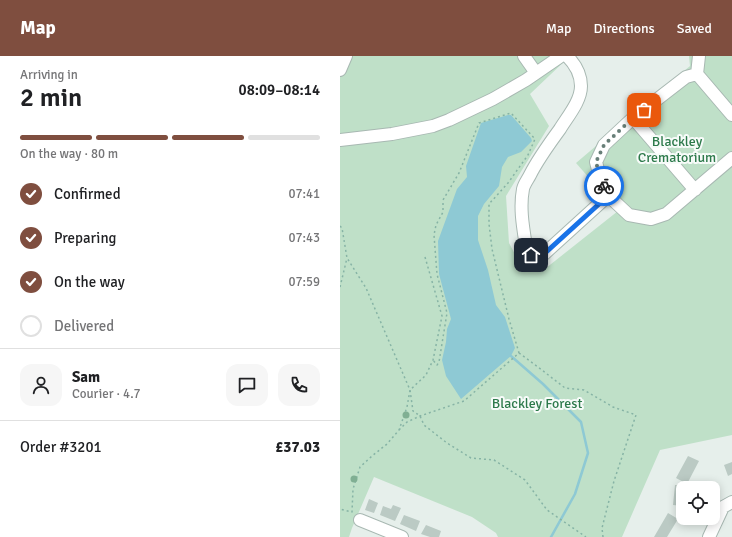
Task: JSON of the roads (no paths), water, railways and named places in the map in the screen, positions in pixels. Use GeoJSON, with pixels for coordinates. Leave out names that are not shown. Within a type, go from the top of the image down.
{"type":"FeatureCollection","features":[{"type":"Feature","properties":{"kind":"street"},"geometry":{"type":"LineString","coordinates":[[340,70],[346,56]]}},
{"type":"Feature","properties":{"kind":"street"},"geometry":{"type":"LineString","coordinates":[[524,56],[536,74]]}},
{"type":"Feature","properties":{"kind":"street"},"geometry":{"type":"LineString","coordinates":[[340,140],[392,134],[433,126],[449,120],[493,99],[536,74],[561,56]]}},
{"type":"Feature","properties":{"kind":"street"},"geometry":{"type":"LineString","coordinates":[[567,56],[573,62],[580,75],[581,87],[579,97],[572,111],[534,167],[523,188],[523,221],[527,253],[531,255],[544,254],[610,194]]}},
{"type":"Feature","properties":{"kind":"street"},"geometry":{"type":"LineString","coordinates":[[697,74],[699,56]]}},
{"type":"Feature","properties":{"kind":"street"},"geometry":{"type":"LineString","coordinates":[[697,74],[730,108]]}},
{"type":"Feature","properties":{"kind":"street"},"geometry":{"type":"LineString","coordinates":[[697,74],[686,78],[633,118],[604,145],[596,162],[601,181],[614,201],[629,215],[651,219],[666,214],[732,158]]}},
{"type":"Feature","properties":{"kind":"street"},"geometry":{"type":"LineString","coordinates":[[633,118],[695,190]]}},
{"type":"Feature","properties":{"kind":"street"},"geometry":{"type":"LineString","coordinates":[[709,537],[723,507],[732,502]]}},
{"type":"Feature","properties":{"kind":"street"},"geometry":{"type":"LineString","coordinates":[[360,520],[390,535],[402,537]]}},
{"type":"Feature","properties":{"kind":"water"},"geometry":{"type":"Polygon","coordinates":[[[511,115],[532,141],[521,152],[508,157],[502,167],[499,186],[484,204],[478,216],[478,240],[488,270],[496,305],[505,317],[515,348],[511,356],[461,399],[446,376],[442,360],[447,329],[451,319],[439,274],[438,241],[457,189],[467,177],[466,166],[481,123],[511,115]]]}},
{"type":"Feature","properties":{"kind":"waterway"},"geometry":{"type":"LineString","coordinates":[[511,356],[543,384],[581,422],[588,453],[575,494],[551,537]]}},
{"type":"Feature","properties":{"kind":"park label","name":"Blackley Crematorium"},"geometry":{"type":"Point","coordinates":[677,150]}},
{"type":"Feature","properties":{"kind":"park label","name":"Blackley Forest"},"geometry":{"type":"Point","coordinates":[537,403]}}]}
